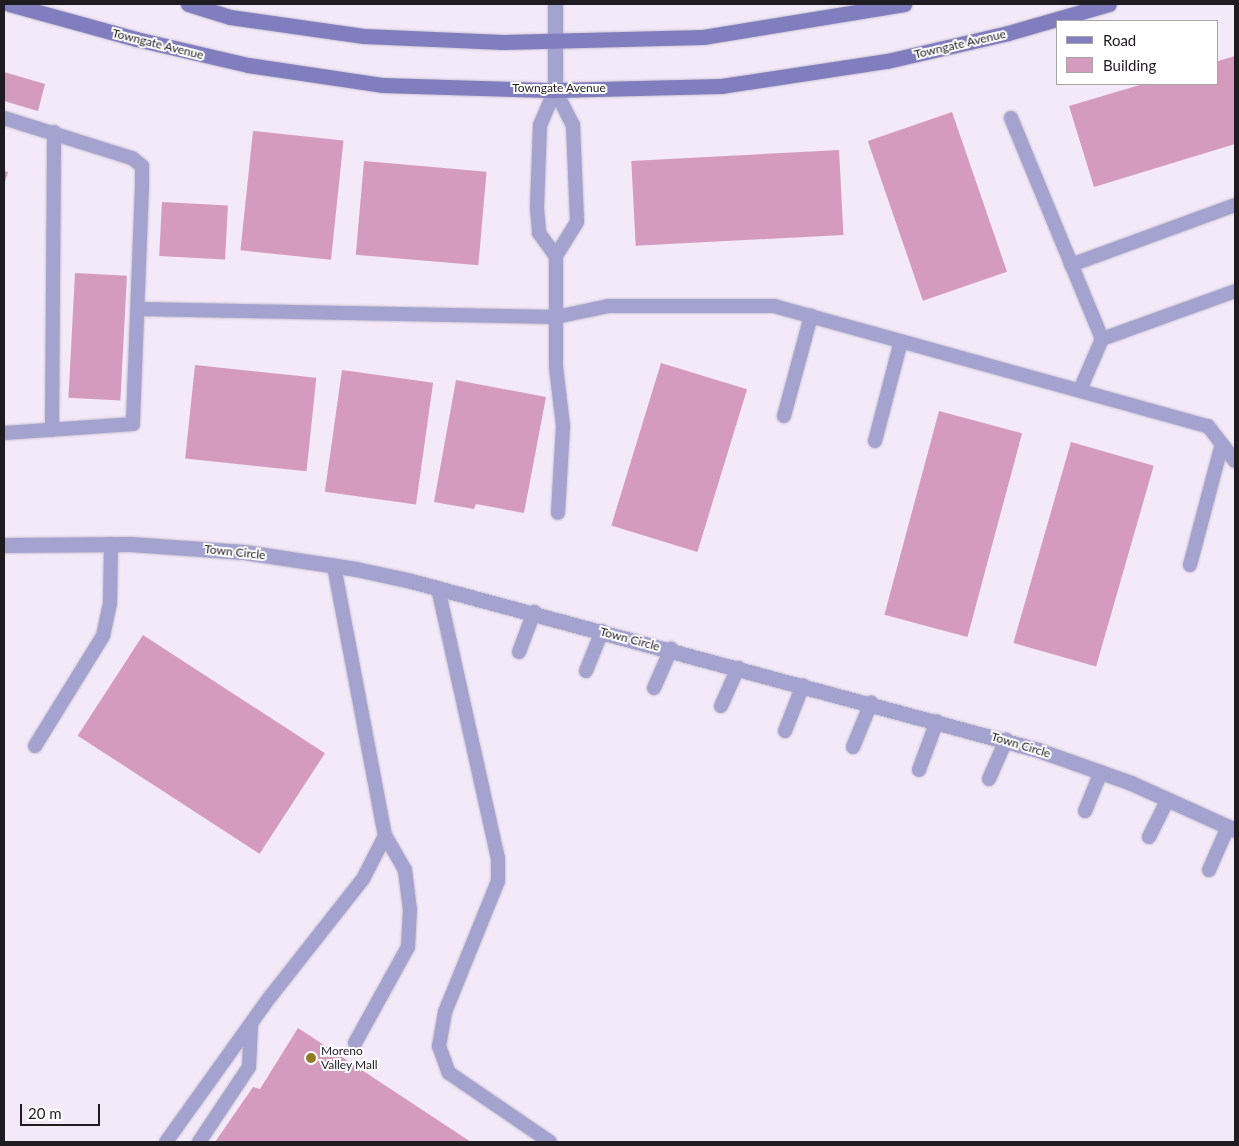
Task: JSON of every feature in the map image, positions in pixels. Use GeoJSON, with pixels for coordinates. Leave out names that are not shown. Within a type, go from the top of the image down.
{"type":"FeatureCollection","features":[{"type":"Feature","properties":{"kind":"main road","name":"Towngate Avenue"},"geometry":{"type":"LineString","coordinates":[[9,4],[136,39],[248,65],[382,85],[555,90],[721,86],[888,61],[1008,34],[1109,4]]}},
{"type":"Feature","properties":{"kind":"main road"},"geometry":{"type":"LineString","coordinates":[[188,4],[230,16],[364,36],[503,42],[703,37],[904,4]]}},
{"type":"Feature","properties":{"kind":"street"},"geometry":{"type":"LineString","coordinates":[[555,4],[555,90]]}},
{"type":"Feature","properties":{"kind":"street","name":"Town Circle"},"geometry":{"type":"LineString","coordinates":[[4,545],[111,544],[244,552],[334,566],[438,588],[534,612],[1006,740],[1101,772],[1168,799],[1231,828]]}},
{"type":"Feature","properties":{"kind":"lane"},"geometry":{"type":"LineString","coordinates":[[555,90],[540,125],[537,208],[539,233],[556,256]]}},
{"type":"Feature","properties":{"kind":"lane"},"geometry":{"type":"LineString","coordinates":[[555,90],[573,125],[577,222],[556,256],[556,367],[563,426],[558,513]]}},
{"type":"Feature","properties":{"kind":"lane"},"geometry":{"type":"LineString","coordinates":[[4,118],[106,148],[142,166],[133,424],[4,433]]}},
{"type":"Feature","properties":{"kind":"lane"},"geometry":{"type":"LineString","coordinates":[[1011,118],[1102,339],[1080,390]]}},
{"type":"Feature","properties":{"kind":"lane"},"geometry":{"type":"LineString","coordinates":[[52,430],[54,132]]}},
{"type":"Feature","properties":{"kind":"lane"},"geometry":{"type":"LineString","coordinates":[[1071,265],[1235,205]]}},
{"type":"Feature","properties":{"kind":"lane"},"geometry":{"type":"LineString","coordinates":[[1102,339],[1235,291]]}},
{"type":"Feature","properties":{"kind":"lane"},"geometry":{"type":"LineString","coordinates":[[138,309],[556,317],[618,306],[774,306],[1208,426],[1235,461]]}},
{"type":"Feature","properties":{"kind":"lane"},"geometry":{"type":"LineString","coordinates":[[784,416],[811,316]]}},
{"type":"Feature","properties":{"kind":"lane"},"geometry":{"type":"LineString","coordinates":[[875,441],[901,341]]}},
{"type":"Feature","properties":{"kind":"lane"},"geometry":{"type":"LineString","coordinates":[[1190,565],[1222,444]]}},
{"type":"Feature","properties":{"kind":"lane"},"geometry":{"type":"LineString","coordinates":[[35,746],[89,663],[105,631],[110,603],[111,544]]}},
{"type":"Feature","properties":{"kind":"lane"},"geometry":{"type":"LineString","coordinates":[[334,566],[386,836],[404,870],[410,910],[408,947],[355,1043]]}},
{"type":"Feature","properties":{"kind":"lane"},"geometry":{"type":"LineString","coordinates":[[438,588],[498,858],[498,881],[445,1012],[439,1046],[450,1073],[550,1142]]}},
{"type":"Feature","properties":{"kind":"lane"},"geometry":{"type":"LineString","coordinates":[[519,652],[534,612]]}},
{"type":"Feature","properties":{"kind":"lane"},"geometry":{"type":"LineString","coordinates":[[586,670],[602,631]]}},
{"type":"Feature","properties":{"kind":"lane"},"geometry":{"type":"LineString","coordinates":[[654,688],[671,649]]}},
{"type":"Feature","properties":{"kind":"lane"},"geometry":{"type":"LineString","coordinates":[[721,706],[738,668]]}},
{"type":"Feature","properties":{"kind":"lane"},"geometry":{"type":"LineString","coordinates":[[785,731],[803,685]]}},
{"type":"Feature","properties":{"kind":"lane"},"geometry":{"type":"LineString","coordinates":[[854,747],[871,703]]}},
{"type":"Feature","properties":{"kind":"lane"},"geometry":{"type":"LineString","coordinates":[[918,770],[937,721]]}},
{"type":"Feature","properties":{"kind":"lane"},"geometry":{"type":"LineString","coordinates":[[989,779],[1006,740]]}},
{"type":"Feature","properties":{"kind":"lane"},"geometry":{"type":"LineString","coordinates":[[1085,811],[1101,772]]}},
{"type":"Feature","properties":{"kind":"lane"},"geometry":{"type":"LineString","coordinates":[[1149,838],[1168,799]]}},
{"type":"Feature","properties":{"kind":"lane"},"geometry":{"type":"LineString","coordinates":[[1209,870],[1231,828]]}},
{"type":"Feature","properties":{"kind":"lane"},"geometry":{"type":"LineString","coordinates":[[166,1142],[251,1024],[363,879],[386,836]]}},
{"type":"Feature","properties":{"kind":"lane"},"geometry":{"type":"LineString","coordinates":[[199,1142],[249,1067],[251,1024]]}},
{"type":"Feature","properties":{"kind":"building"},"geometry":{"type":"Polygon","coordinates":[[[1235,56],[1235,144],[1094,187],[1069,106],[1140,85],[1219,85],[1219,61],[1235,56]]]}},
{"type":"Feature","properties":{"kind":"building"},"geometry":{"type":"Polygon","coordinates":[[[4,72],[45,84],[38,111],[4,101],[4,72]]]}},
{"type":"Feature","properties":{"kind":"building"},"geometry":{"type":"Polygon","coordinates":[[[952,112],[1007,272],[923,301],[868,141],[952,112]]]}},
{"type":"Feature","properties":{"kind":"building"},"geometry":{"type":"Polygon","coordinates":[[[253,131],[344,141],[331,260],[240,250],[253,131]]]}},
{"type":"Feature","properties":{"kind":"building"},"geometry":{"type":"Polygon","coordinates":[[[839,150],[843,235],[636,246],[631,161],[839,150]]]}},
{"type":"Feature","properties":{"kind":"building"},"geometry":{"type":"Polygon","coordinates":[[[364,161],[487,172],[478,265],[356,255],[364,161]]]}},
{"type":"Feature","properties":{"kind":"building"},"geometry":{"type":"Polygon","coordinates":[[[4,171],[8,172],[4,185],[4,171]]]}},
{"type":"Feature","properties":{"kind":"building"},"geometry":{"type":"Polygon","coordinates":[[[162,202],[228,205],[225,259],[159,256],[162,202]]]}},
{"type":"Feature","properties":{"kind":"building"},"geometry":{"type":"Polygon","coordinates":[[[75,273],[127,276],[120,401],[68,398],[75,273]]]}},
{"type":"Feature","properties":{"kind":"building"},"geometry":{"type":"Polygon","coordinates":[[[661,363],[747,389],[697,552],[611,526],[661,363]]]}},
{"type":"Feature","properties":{"kind":"building"},"geometry":{"type":"Polygon","coordinates":[[[195,365],[316,378],[307,471],[185,458],[195,365]]]}},
{"type":"Feature","properties":{"kind":"building"},"geometry":{"type":"Polygon","coordinates":[[[342,370],[433,383],[416,505],[325,492],[342,370]]]}},
{"type":"Feature","properties":{"kind":"building"},"geometry":{"type":"Polygon","coordinates":[[[456,380],[546,397],[524,513],[476,504],[474,509],[434,502],[456,380]]]}},
{"type":"Feature","properties":{"kind":"building"},"geometry":{"type":"Polygon","coordinates":[[[939,411],[1022,433],[967,637],[884,615],[939,411]]]}},
{"type":"Feature","properties":{"kind":"building"},"geometry":{"type":"Polygon","coordinates":[[[1071,442],[1154,466],[1096,667],[1013,643],[1071,442]]]}},
{"type":"Feature","properties":{"kind":"building"},"geometry":{"type":"Polygon","coordinates":[[[143,635],[325,753],[260,854],[78,736],[143,635]]]}},
{"type":"Feature","properties":{"kind":"building","name":"Moreno Valley Mall"},"geometry":{"type":"Polygon","coordinates":[[[298,1028],[471,1142],[215,1142],[253,1087],[260,1089],[298,1028]]]}},
{"type":"Feature","properties":{"kind":"place","name":"Moreno Valley Mall"},"geometry":{"type":"Point","coordinates":[311,1058]}}]}
